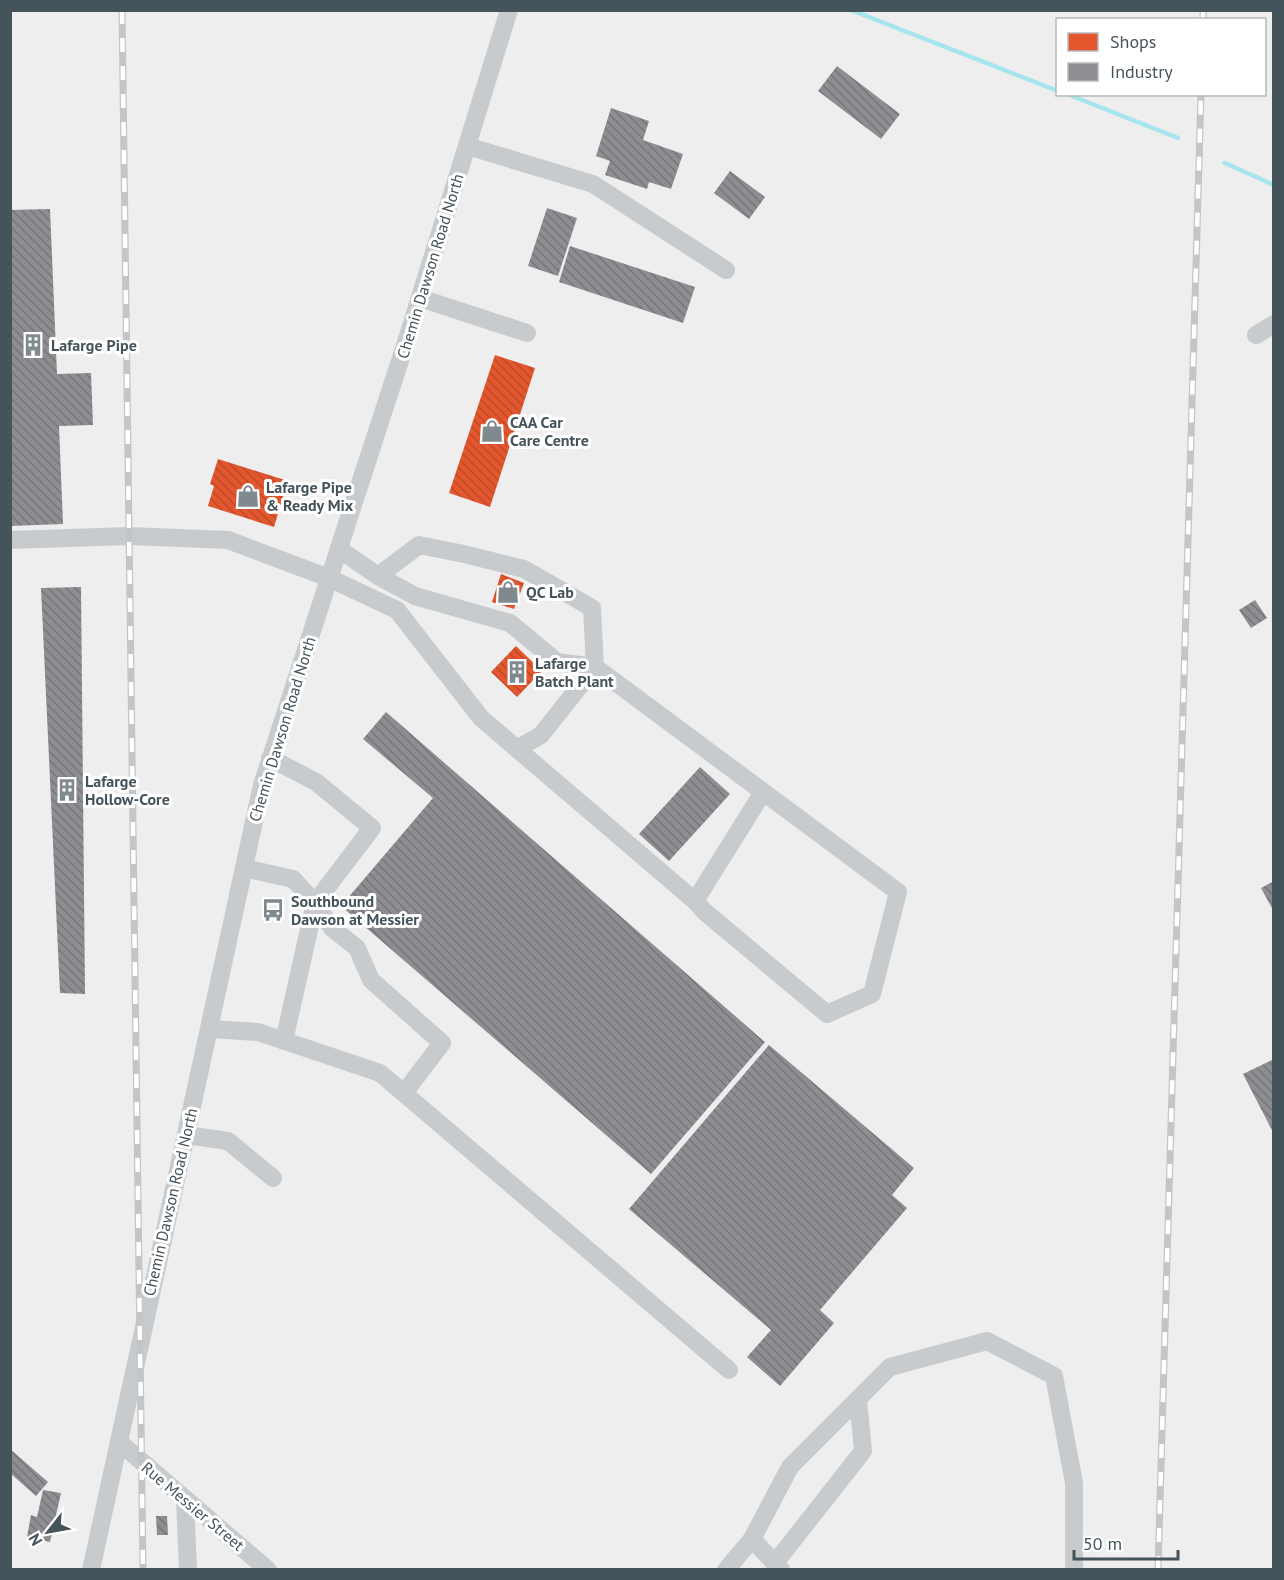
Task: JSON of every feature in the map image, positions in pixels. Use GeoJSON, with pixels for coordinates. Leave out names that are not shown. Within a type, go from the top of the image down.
{"type":"FeatureCollection","features":[{"type":"Feature","properties":{"kind":"street","name":"Chemin Dawson Road North"},"geometry":{"type":"LineString","coordinates":[[90,1569],[270,758],[420,298],[467,146],[503,13]]}},
{"type":"Feature","properties":{"kind":"street"},"geometry":{"type":"LineString","coordinates":[[467,146],[592,184],[726,270]]}},
{"type":"Feature","properties":{"kind":"street"},"geometry":{"type":"LineString","coordinates":[[420,298],[527,333]]}},
{"type":"Feature","properties":{"kind":"street"},"geometry":{"type":"LineString","coordinates":[[1256,334],[1274,324]]}},
{"type":"Feature","properties":{"kind":"street"},"geometry":{"type":"LineString","coordinates":[[10,540],[129,536],[228,540],[328,578],[397,610],[481,718],[705,912],[827,1014],[872,994],[898,892],[595,668],[557,662],[510,623],[415,596],[378,576],[339,549]]}},
{"type":"Feature","properties":{"kind":"street"},"geometry":{"type":"LineString","coordinates":[[378,576],[419,545],[524,569],[592,608],[595,668],[541,735],[517,749]]}},
{"type":"Feature","properties":{"kind":"street"},"geometry":{"type":"LineString","coordinates":[[270,758],[316,782],[372,828],[315,903],[284,1041]]}},
{"type":"Feature","properties":{"kind":"street"},"geometry":{"type":"LineString","coordinates":[[695,901],[763,792]]}},
{"type":"Feature","properties":{"kind":"street"},"geometry":{"type":"LineString","coordinates":[[244,868],[292,879],[315,903],[332,927],[357,948],[371,980],[442,1043],[404,1093]]}},
{"type":"Feature","properties":{"kind":"street"},"geometry":{"type":"LineString","coordinates":[[210,1029],[258,1032],[380,1073],[729,1370]]}},
{"type":"Feature","properties":{"kind":"street"},"geometry":{"type":"LineString","coordinates":[[186,1135],[228,1141],[273,1178]]}},
{"type":"Feature","properties":{"kind":"street"},"geometry":{"type":"LineString","coordinates":[[726,1569],[752,1539],[790,1467],[890,1367],[987,1341],[1054,1376],[1074,1483],[1074,1569]]}},
{"type":"Feature","properties":{"kind":"street"},"geometry":{"type":"LineString","coordinates":[[752,1539],[778,1566],[863,1451],[858,1399]]}},
{"type":"Feature","properties":{"kind":"street","name":"Rue Messier Street"},"geometry":{"type":"LineString","coordinates":[[119,1442],[185,1499],[246,1562],[268,1569]]}},
{"type":"Feature","properties":{"kind":"street"},"geometry":{"type":"LineString","coordinates":[[185,1499],[188,1569]]}},
{"type":"Feature","properties":{"kind":"building: Shops","name":"CAA Car Care Centre"},"geometry":{"type":"Polygon","coordinates":[[[495,355],[535,368],[490,507],[449,493],[495,355]]]}},
{"type":"Feature","properties":{"kind":"building: Shops","name":"Lafarge Pipe & Ready Mix"},"geometry":{"type":"Polygon","coordinates":[[[218,459],[288,481],[274,527],[208,506],[214,486],[210,484],[218,459]]]}},
{"type":"Feature","properties":{"kind":"building: Shops","name":"QC Lab"},"geometry":{"type":"Polygon","coordinates":[[[501,574],[524,583],[514,609],[492,602],[501,574]]]}},
{"type":"Feature","properties":{"kind":"building: Shops","name":"Lafarge Batch Plant"},"geometry":{"type":"Polygon","coordinates":[[[516,646],[542,671],[517,697],[491,672],[516,646]]]}},
{"type":"Feature","properties":{"kind":"building: Industry"},"geometry":{"type":"Polygon","coordinates":[[[837,66],[900,114],[881,139],[818,91],[837,66]]]}},
{"type":"Feature","properties":{"kind":"building: Industry"},"geometry":{"type":"Polygon","coordinates":[[[611,108],[649,121],[643,140],[683,154],[671,189],[649,182],[647,189],[605,175],[610,161],[596,156],[611,108]]]}},
{"type":"Feature","properties":{"kind":"building: Industry"},"geometry":{"type":"Polygon","coordinates":[[[730,171],[765,197],[749,219],[714,193],[730,171]]]}},
{"type":"Feature","properties":{"kind":"building: Industry"},"geometry":{"type":"Polygon","coordinates":[[[547,208],[577,218],[558,276],[528,266],[547,208]]]}},
{"type":"Feature","properties":{"kind":"building: Industry","name":"Lafarge Pipe"},"geometry":{"type":"Polygon","coordinates":[[[50,209],[57,374],[91,373],[93,425],[59,426],[63,524],[10,526],[10,210],[50,209]]]}},
{"type":"Feature","properties":{"kind":"building: Industry"},"geometry":{"type":"Polygon","coordinates":[[[570,246],[695,287],[683,323],[559,282],[570,246]]]}},
{"type":"Feature","properties":{"kind":"building: Industry","name":"Lafarge Hollow-Core"},"geometry":{"type":"Polygon","coordinates":[[[81,587],[85,994],[60,993],[41,588],[81,587]]]}},
{"type":"Feature","properties":{"kind":"building: Industry"},"geometry":{"type":"Polygon","coordinates":[[[1255,600],[1267,618],[1251,628],[1239,610],[1255,600]]]}},
{"type":"Feature","properties":{"kind":"building: Industry"},"geometry":{"type":"Polygon","coordinates":[[[386,712],[765,1042],[651,1174],[341,906],[433,798],[363,739],[386,712]]]}},
{"type":"Feature","properties":{"kind":"building: Industry"},"geometry":{"type":"Polygon","coordinates":[[[700,767],[730,794],[669,861],[639,834],[700,767]]]}},
{"type":"Feature","properties":{"kind":"building: Industry"},"geometry":{"type":"Polygon","coordinates":[[[1274,881],[1274,912],[1261,888],[1274,881]]]}},
{"type":"Feature","properties":{"kind":"building: Industry"},"geometry":{"type":"Polygon","coordinates":[[[769,1045],[914,1168],[892,1195],[907,1208],[820,1310],[834,1323],[780,1386],[747,1357],[771,1330],[629,1209],[769,1045]]]}},
{"type":"Feature","properties":{"kind":"building: Industry"},"geometry":{"type":"Polygon","coordinates":[[[1274,1059],[1274,1134],[1243,1074],[1274,1059]]]}},
{"type":"Feature","properties":{"kind":"building: Industry"},"geometry":{"type":"Polygon","coordinates":[[[10,1449],[48,1482],[36,1496],[10,1473],[10,1449]]]}},
{"type":"Feature","properties":{"kind":"building: Industry"},"geometry":{"type":"Polygon","coordinates":[[[43,1490],[61,1493],[50,1542],[27,1537],[31,1515],[37,1517],[43,1490]]]}},
{"type":"Feature","properties":{"kind":"building: Industry"},"geometry":{"type":"Polygon","coordinates":[[[156,1516],[167,1516],[168,1535],[157,1535],[156,1516]]]}},
{"type":"Feature","properties":{"kind":"waterway"},"geometry":{"type":"LineString","coordinates":[[851,10],[1056,90]]}},
{"type":"Feature","properties":{"kind":"waterway"},"geometry":{"type":"LineString","coordinates":[[1072,96],[1178,138]]}},
{"type":"Feature","properties":{"kind":"waterway"},"geometry":{"type":"LineString","coordinates":[[1225,163],[1274,185]]}},
{"type":"Feature","properties":{"kind":"railway"},"geometry":{"type":"LineString","coordinates":[[122,10],[143,1570]]}},
{"type":"Feature","properties":{"kind":"railway"},"geometry":{"type":"LineString","coordinates":[[1203,10],[1203,18]]}},
{"type":"Feature","properties":{"kind":"railway"},"geometry":{"type":"LineString","coordinates":[[1158,1570],[1201,96]]}},
{"type":"Feature","properties":{"kind":"place","name":"Lafarge Pipe"},"geometry":{"type":"Point","coordinates":[33,345]}},
{"type":"Feature","properties":{"kind":"place","name":"CAA Car Care Centre"},"geometry":{"type":"Point","coordinates":[492,431]}},
{"type":"Feature","properties":{"kind":"place","name":"Lafarge Pipe & Ready Mix"},"geometry":{"type":"Point","coordinates":[248,496]}},
{"type":"Feature","properties":{"kind":"place","name":"QC Lab"},"geometry":{"type":"Point","coordinates":[508,592]}},
{"type":"Feature","properties":{"kind":"place","name":"Lafarge Batch Plant"},"geometry":{"type":"Point","coordinates":[517,672]}},
{"type":"Feature","properties":{"kind":"place","name":"Lafarge Hollow-Core"},"geometry":{"type":"Point","coordinates":[67,790]}},
{"type":"Feature","properties":{"kind":"place","name":"Southbound Dawson at Messier"},"geometry":{"type":"Point","coordinates":[273,910]}}]}
